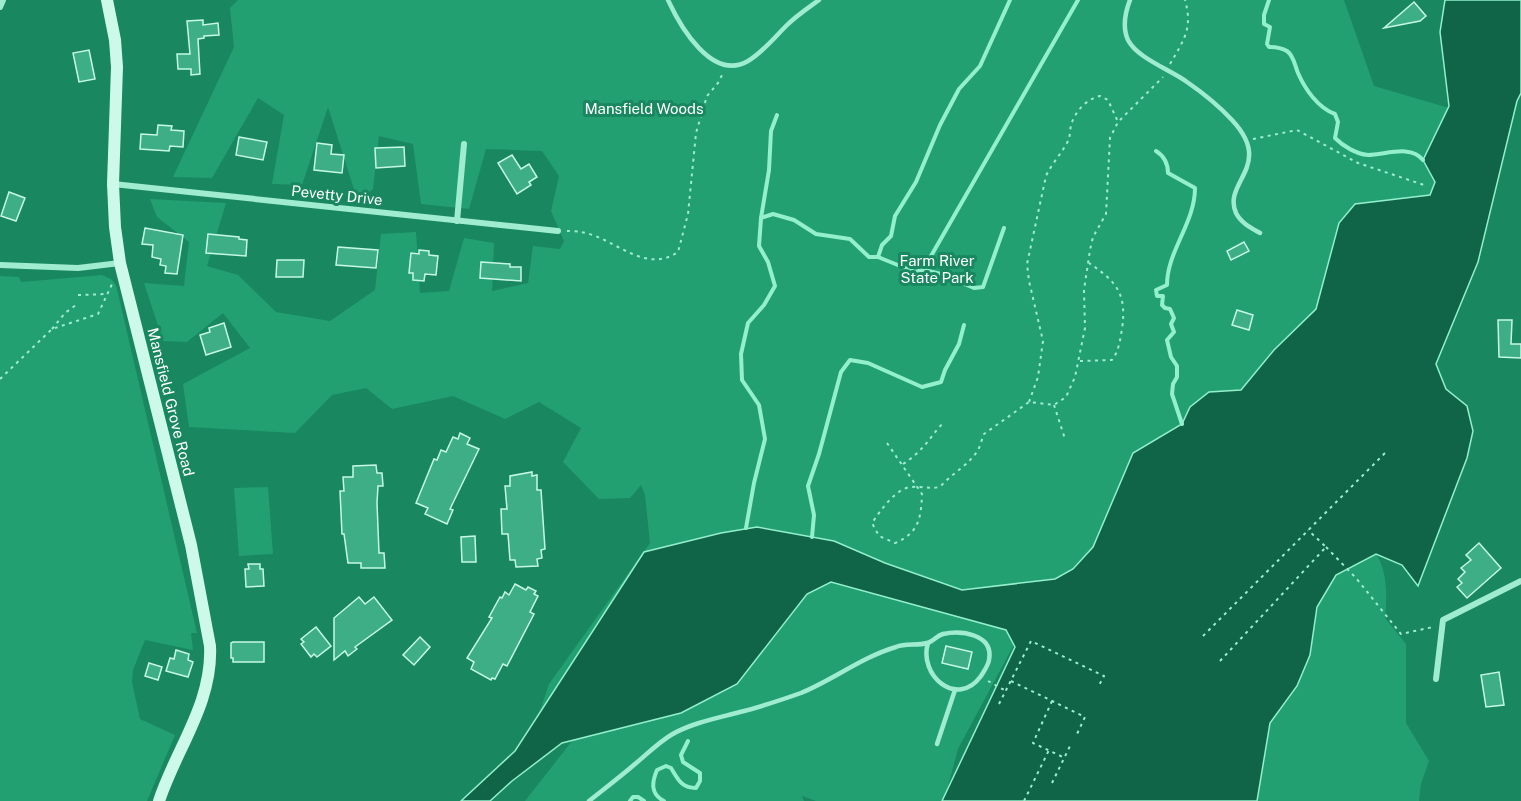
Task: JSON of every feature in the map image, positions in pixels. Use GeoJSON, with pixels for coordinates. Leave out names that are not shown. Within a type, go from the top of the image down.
{"type":"FeatureCollection","features":[{"type":"Feature","properties":{"kind":"street"},"geometry":{"type":"LineString","coordinates":[[0,7],[3,0]]}},
{"type":"Feature","properties":{"kind":"street","name":"Mansfield Grove Road"},"geometry":{"type":"LineString","coordinates":[[106,0],[115,40],[117,67],[113,184],[121,267],[192,545],[210,646],[206,689],[159,801]]}},
{"type":"Feature","properties":{"kind":"street"},"geometry":{"type":"LineString","coordinates":[[457,221],[464,144]]}},
{"type":"Feature","properties":{"kind":"street","name":"Pevetty Drive"},"geometry":{"type":"LineString","coordinates":[[113,184],[558,231]]}},
{"type":"Feature","properties":{"kind":"street"},"geometry":{"type":"LineString","coordinates":[[0,265],[121,267]]}},
{"type":"Feature","properties":{"kind":"street"},"geometry":{"type":"LineString","coordinates":[[1436,680],[1443,620],[1521,581]]}},
{"type":"Feature","properties":{"kind":"lane"},"geometry":{"type":"LineString","coordinates":[[668,0],[683,30],[694,44],[708,57],[728,64],[741,64],[751,59],[819,0]]}},
{"type":"Feature","properties":{"kind":"lane"},"geometry":{"type":"LineString","coordinates":[[1130,0],[1125,20],[1128,40],[1135,50],[1188,82],[1220,108],[1240,129],[1247,141],[1250,156],[1234,198],[1234,207],[1240,219],[1260,233]]}},
{"type":"Feature","properties":{"kind":"lane"},"geometry":{"type":"LineString","coordinates":[[589,801],[672,735],[703,722],[761,707],[804,691],[896,646],[928,643],[937,636],[954,633],[977,636],[986,644],[990,653],[987,668],[969,687],[955,690],[942,685],[931,670],[926,651],[928,643]]}},
{"type":"Feature","properties":{"kind":"lane"},"geometry":{"type":"LineString","coordinates":[[938,744],[955,690]]}},
{"type":"Feature","properties":{"kind":"path"},"geometry":{"type":"LineString","coordinates":[[1029,402],[1054,405],[1066,397],[1080,361],[1085,328],[1084,290],[1093,237],[1106,214],[1110,138],[1118,122],[1163,77],[1168,69],[1189,25],[1190,16],[1185,0]]}},
{"type":"Feature","properties":{"kind":"path"},"geometry":{"type":"LineString","coordinates":[[558,231],[582,232],[642,258],[669,258],[678,252],[688,213],[696,133],[702,109],[707,96],[718,83],[728,64]]}},
{"type":"Feature","properties":{"kind":"path"},"geometry":{"type":"LineString","coordinates":[[887,442],[903,464],[915,487],[922,494],[915,531],[896,543],[879,537],[873,523],[878,515],[904,489],[915,487],[927,489],[940,487],[949,476],[971,459],[980,447],[984,434],[1029,402],[1038,377],[1043,341],[1029,281],[1028,264],[1046,176],[1069,139],[1071,125],[1077,111],[1093,98],[1100,96],[1108,100],[1118,122]]}},
{"type":"Feature","properties":{"kind":"path"},"geometry":{"type":"LineString","coordinates":[[1247,141],[1297,130],[1358,164],[1427,186]]}},
{"type":"Feature","properties":{"kind":"path"},"geometry":{"type":"LineString","coordinates":[[1080,361],[1112,360],[1117,353],[1125,308],[1119,290],[1106,275],[1089,263]]}},
{"type":"Feature","properties":{"kind":"path"},"geometry":{"type":"LineString","coordinates":[[52,329],[98,314],[121,267]]}},
{"type":"Feature","properties":{"kind":"path"},"geometry":{"type":"LineString","coordinates":[[78,295],[107,294]]}},
{"type":"Feature","properties":{"kind":"path"},"geometry":{"type":"LineString","coordinates":[[0,379],[76,304]]}},
{"type":"Feature","properties":{"kind":"path"},"geometry":{"type":"LineString","coordinates":[[1054,405],[1065,439]]}},
{"type":"Feature","properties":{"kind":"path"},"geometry":{"type":"LineString","coordinates":[[903,464],[925,447],[942,424]]}},
{"type":"Feature","properties":{"kind":"path"},"geometry":{"type":"LineString","coordinates":[[1203,636],[1387,451]]}},
{"type":"Feature","properties":{"kind":"path"},"geometry":{"type":"LineString","coordinates":[[1308,530],[1356,578],[1401,634],[1442,625]]}},
{"type":"Feature","properties":{"kind":"path"},"geometry":{"type":"LineString","coordinates":[[1220,661],[1326,547]]}},
{"type":"Feature","properties":{"kind":"path"},"geometry":{"type":"LineString","coordinates":[[999,704],[1031,641],[1104,676],[1098,687]]}},
{"type":"Feature","properties":{"kind":"path"},"geometry":{"type":"LineString","coordinates":[[1011,681],[1085,717],[1077,734]]}},
{"type":"Feature","properties":{"kind":"path"},"geometry":{"type":"LineString","coordinates":[[995,685],[1006,691]]}},
{"type":"Feature","properties":{"kind":"path"},"geometry":{"type":"LineString","coordinates":[[1052,701],[1033,743],[1065,758]]}},
{"type":"Feature","properties":{"kind":"path"},"geometry":{"type":"LineString","coordinates":[[1052,783],[1070,746]]}},
{"type":"Feature","properties":{"kind":"path"},"geometry":{"type":"LineString","coordinates":[[1024,801],[1049,750]]}},
{"type":"Feature","properties":{"kind":"green space","name":"Farm River State Park"},"geometry":{"type":"Polygon","coordinates":[[[238,0],[1344,0],[1374,86],[1449,108],[1435,182],[1430,195],[1355,204],[1317,311],[1274,350],[1241,390],[1209,392],[1190,407],[1182,424],[1133,453],[1093,547],[1073,569],[1055,579],[1018,637],[958,749],[944,801],[816,801],[802,796],[804,801],[525,801],[572,741],[539,714],[549,684],[650,543],[645,495],[641,485],[630,498],[599,499],[563,462],[581,428],[539,402],[505,419],[453,396],[392,409],[366,388],[332,395],[295,433],[189,427],[183,384],[250,348],[223,313],[187,342],[163,341],[144,283],[184,286],[189,242],[157,217],[150,199],[226,203],[207,266],[238,275],[276,312],[330,321],[375,290],[381,234],[416,232],[420,293],[449,291],[464,238],[494,243],[492,291],[528,283],[533,246],[560,249],[564,241],[551,211],[559,176],[542,151],[486,149],[469,209],[421,204],[413,144],[379,136],[373,189],[358,202],[328,107],[302,185],[272,184],[284,115],[258,98],[212,178],[173,177],[234,47],[230,8],[238,0]]]}},
{"type":"Feature","properties":{"kind":"green space"},"geometry":{"type":"Polygon","coordinates":[[[102,275],[111,279],[116,285],[197,633],[191,633],[193,650],[145,640],[133,670],[132,682],[140,719],[175,735],[147,801],[0,801],[0,276],[19,277],[21,282],[102,275]]]}},
{"type":"Feature","properties":{"kind":"green space"},"geometry":{"type":"Polygon","coordinates":[[[268,487],[273,554],[239,556],[234,488],[268,487]]]}},
{"type":"Feature","properties":{"kind":"green space"},"geometry":{"type":"Polygon","coordinates":[[[1376,554],[1385,577],[1385,618],[1406,644],[1406,723],[1429,761],[1421,784],[1419,801],[1257,801],[1270,723],[1297,686],[1319,604],[1336,575],[1376,554]]]}},
{"type":"Feature","properties":{"kind":"shaded area"},"geometry":{"type":"Polygon","coordinates":[[[1445,0],[1521,0],[1521,93],[1517,101],[1478,262],[1436,364],[1446,389],[1467,406],[1473,431],[1467,458],[1418,586],[1402,565],[1376,554],[1336,575],[1317,607],[1310,655],[1297,686],[1270,723],[1257,801],[942,801],[1015,647],[1006,630],[831,582],[807,594],[737,684],[681,713],[562,743],[490,801],[461,801],[515,751],[644,552],[721,533],[757,527],[834,541],[885,563],[962,590],[1055,579],[1073,569],[1093,547],[1133,453],[1182,424],[1190,407],[1209,392],[1241,390],[1274,350],[1316,309],[1339,223],[1355,204],[1430,195],[1435,182],[1423,160],[1449,106],[1440,32],[1445,0]]]}},
{"type":"Feature","properties":{"kind":"building"},"geometry":{"type":"Polygon","coordinates":[[[1414,2],[1426,16],[1420,21],[1384,28],[1414,2]]]}},
{"type":"Feature","properties":{"kind":"building"},"geometry":{"type":"Polygon","coordinates":[[[203,20],[203,25],[218,23],[219,35],[204,36],[198,39],[200,74],[191,75],[191,69],[178,69],[177,54],[190,54],[187,21],[203,20]]]}},
{"type":"Feature","properties":{"kind":"building"},"geometry":{"type":"Polygon","coordinates":[[[89,50],[95,79],[79,82],[73,53],[89,50]]]}},
{"type":"Feature","properties":{"kind":"building"},"geometry":{"type":"Polygon","coordinates":[[[158,125],[172,126],[171,130],[184,131],[183,147],[170,146],[169,151],[140,149],[141,134],[157,135],[158,125]]]}},
{"type":"Feature","properties":{"kind":"building"},"geometry":{"type":"Polygon","coordinates":[[[239,137],[267,142],[263,160],[236,155],[239,137]]]}},
{"type":"Feature","properties":{"kind":"building"},"geometry":{"type":"Polygon","coordinates":[[[317,143],[332,145],[331,154],[344,155],[342,173],[314,170],[317,143]]]}},
{"type":"Feature","properties":{"kind":"building"},"geometry":{"type":"Polygon","coordinates":[[[404,147],[405,166],[376,168],[375,148],[404,147]]]}},
{"type":"Feature","properties":{"kind":"building"},"geometry":{"type":"Polygon","coordinates":[[[512,155],[521,169],[529,164],[537,177],[529,182],[531,185],[517,194],[498,163],[512,155]]]}},
{"type":"Feature","properties":{"kind":"building"},"geometry":{"type":"Polygon","coordinates":[[[9,192],[25,198],[16,221],[1,216],[9,192]]]}},
{"type":"Feature","properties":{"kind":"building"},"geometry":{"type":"Polygon","coordinates":[[[145,228],[183,235],[177,274],[165,273],[166,266],[160,265],[161,259],[152,257],[153,245],[142,244],[145,228]]]}},
{"type":"Feature","properties":{"kind":"building"},"geometry":{"type":"Polygon","coordinates":[[[208,234],[247,240],[246,256],[206,253],[208,234]]]}},
{"type":"Feature","properties":{"kind":"building"},"geometry":{"type":"Polygon","coordinates":[[[1244,242],[1249,251],[1231,260],[1227,251],[1244,242]]]}},
{"type":"Feature","properties":{"kind":"building"},"geometry":{"type":"Polygon","coordinates":[[[338,247],[378,250],[376,268],[336,265],[338,247]]]}},
{"type":"Feature","properties":{"kind":"building"},"geometry":{"type":"Polygon","coordinates":[[[419,250],[429,251],[429,255],[438,256],[436,275],[425,274],[424,281],[413,280],[413,273],[409,273],[411,253],[419,254],[419,250]]]}},
{"type":"Feature","properties":{"kind":"building"},"geometry":{"type":"Polygon","coordinates":[[[277,260],[304,260],[303,277],[276,277],[277,260]]]}},
{"type":"Feature","properties":{"kind":"building"},"geometry":{"type":"Polygon","coordinates":[[[481,262],[521,267],[521,281],[480,278],[481,262]]]}},
{"type":"Feature","properties":{"kind":"building"},"geometry":{"type":"Polygon","coordinates":[[[1237,310],[1253,315],[1249,330],[1232,325],[1237,310]]]}},
{"type":"Feature","properties":{"kind":"building"},"geometry":{"type":"Polygon","coordinates":[[[1498,320],[1512,320],[1511,344],[1521,344],[1521,358],[1499,357],[1498,320]]]}},
{"type":"Feature","properties":{"kind":"building"},"geometry":{"type":"Polygon","coordinates":[[[224,323],[231,347],[206,355],[200,335],[210,332],[209,328],[224,323]]]}},
{"type":"Feature","properties":{"kind":"building"},"geometry":{"type":"Polygon","coordinates":[[[460,433],[470,438],[467,444],[479,449],[450,509],[453,510],[447,524],[425,514],[428,508],[416,503],[434,459],[437,460],[441,450],[446,452],[453,437],[458,439],[460,433]]]}},
{"type":"Feature","properties":{"kind":"building"},"geometry":{"type":"Polygon","coordinates":[[[376,465],[377,473],[382,473],[383,486],[378,486],[377,503],[379,553],[384,553],[385,568],[361,568],[361,563],[348,563],[344,534],[342,534],[340,491],[344,491],[343,477],[353,477],[353,466],[376,465]]]}},
{"type":"Feature","properties":{"kind":"building"},"geometry":{"type":"Polygon","coordinates":[[[532,472],[532,476],[537,475],[537,490],[541,490],[545,549],[541,550],[542,558],[537,559],[538,566],[516,567],[515,560],[510,560],[508,534],[502,534],[501,509],[507,509],[505,486],[510,486],[510,476],[532,472]]]}},
{"type":"Feature","properties":{"kind":"building"},"geometry":{"type":"Polygon","coordinates":[[[475,536],[476,562],[462,562],[461,537],[475,536]]]}},
{"type":"Feature","properties":{"kind":"building"},"geometry":{"type":"Polygon","coordinates":[[[1479,543],[1501,568],[1467,598],[1457,587],[1462,583],[1458,579],[1465,572],[1461,568],[1471,560],[1466,555],[1479,543]]]}},
{"type":"Feature","properties":{"kind":"building"},"geometry":{"type":"Polygon","coordinates":[[[248,564],[260,564],[260,569],[263,569],[264,586],[246,587],[245,569],[249,569],[248,564]]]}},
{"type":"Feature","properties":{"kind":"building"},"geometry":{"type":"Polygon","coordinates":[[[515,584],[526,590],[528,587],[536,591],[534,594],[538,596],[530,612],[534,614],[507,666],[503,664],[495,679],[491,680],[471,669],[474,662],[467,658],[492,618],[489,617],[500,597],[502,598],[505,592],[509,595],[515,584]]]}},
{"type":"Feature","properties":{"kind":"building"},"geometry":{"type":"Polygon","coordinates":[[[359,597],[365,604],[374,597],[392,620],[355,647],[357,649],[348,656],[345,651],[334,660],[334,618],[359,597]]]}},
{"type":"Feature","properties":{"kind":"building"},"geometry":{"type":"Polygon","coordinates":[[[316,627],[331,646],[317,657],[314,654],[311,657],[301,644],[304,642],[301,639],[316,627]]]}},
{"type":"Feature","properties":{"kind":"building"},"geometry":{"type":"Polygon","coordinates":[[[420,637],[430,647],[414,665],[403,655],[420,637]]]}},
{"type":"Feature","properties":{"kind":"building"},"geometry":{"type":"Polygon","coordinates":[[[264,642],[264,662],[233,662],[231,643],[264,642]]]}},
{"type":"Feature","properties":{"kind":"building"},"geometry":{"type":"Polygon","coordinates":[[[946,646],[972,652],[968,669],[942,663],[946,646]]]}},
{"type":"Feature","properties":{"kind":"building"},"geometry":{"type":"Polygon","coordinates":[[[176,650],[189,654],[188,660],[193,662],[188,677],[166,671],[170,658],[174,659],[176,650]]]}},
{"type":"Feature","properties":{"kind":"building"},"geometry":{"type":"Polygon","coordinates":[[[149,663],[162,667],[158,680],[145,676],[149,663]]]}},
{"type":"Feature","properties":{"kind":"building"},"geometry":{"type":"Polygon","coordinates":[[[1499,672],[1504,705],[1486,707],[1481,675],[1499,672]]]}},
{"type":"Feature","properties":{"kind":"waterway"},"geometry":{"type":"LineString","coordinates":[[746,528],[765,439],[759,405],[742,380],[741,354],[748,323],[764,305],[775,286],[768,262],[759,246],[761,218],[773,214],[794,220],[816,234],[850,239],[869,257],[878,257],[882,245],[891,236],[895,216],[916,182],[940,125],[959,89],[980,66],[1010,0]]}},
{"type":"Feature","properties":{"kind":"waterway"},"geometry":{"type":"LineString","coordinates":[[878,257],[915,272],[923,270],[1078,0]]}},
{"type":"Feature","properties":{"kind":"waterway"},"geometry":{"type":"LineString","coordinates":[[1269,0],[1264,15],[1264,24],[1270,27],[1267,44],[1269,47],[1281,48],[1289,53],[1308,91],[1318,103],[1335,114],[1338,122],[1335,138],[1359,153],[1375,155],[1404,151],[1418,155],[1423,160]]}},
{"type":"Feature","properties":{"kind":"waterway"},"geometry":{"type":"LineString","coordinates":[[761,218],[769,170],[771,131],[777,115]]}},
{"type":"Feature","properties":{"kind":"waterway"},"geometry":{"type":"LineString","coordinates":[[1156,151],[1165,160],[1168,173],[1195,188],[1191,213],[1171,260],[1167,285],[1156,290],[1157,296],[1163,296],[1162,305],[1170,309],[1174,318],[1171,324],[1174,332],[1167,340],[1171,357],[1177,366],[1177,377],[1173,384],[1172,394],[1182,424]]}},
{"type":"Feature","properties":{"kind":"waterway"},"geometry":{"type":"LineString","coordinates":[[924,270],[941,274],[974,288],[983,287],[1004,228]]}},
{"type":"Feature","properties":{"kind":"waterway"},"geometry":{"type":"LineString","coordinates":[[812,537],[814,515],[808,486],[841,372],[850,360],[868,363],[922,387],[941,382],[959,344],[964,325]]}},
{"type":"Feature","properties":{"kind":"waterway"},"geometry":{"type":"LineString","coordinates":[[664,801],[656,795],[653,787],[657,770],[666,766],[671,768],[680,782],[691,788],[696,788],[700,781],[700,773],[683,762],[681,755],[688,741]]}},
{"type":"Feature","properties":{"kind":"waterway"},"geometry":{"type":"LineString","coordinates":[[630,801],[633,797],[644,801]]}},
{"type":"Feature","properties":{"kind":"park label","name":"Mansfield Woods"},"geometry":{"type":"Point","coordinates":[644,108]}}]}
